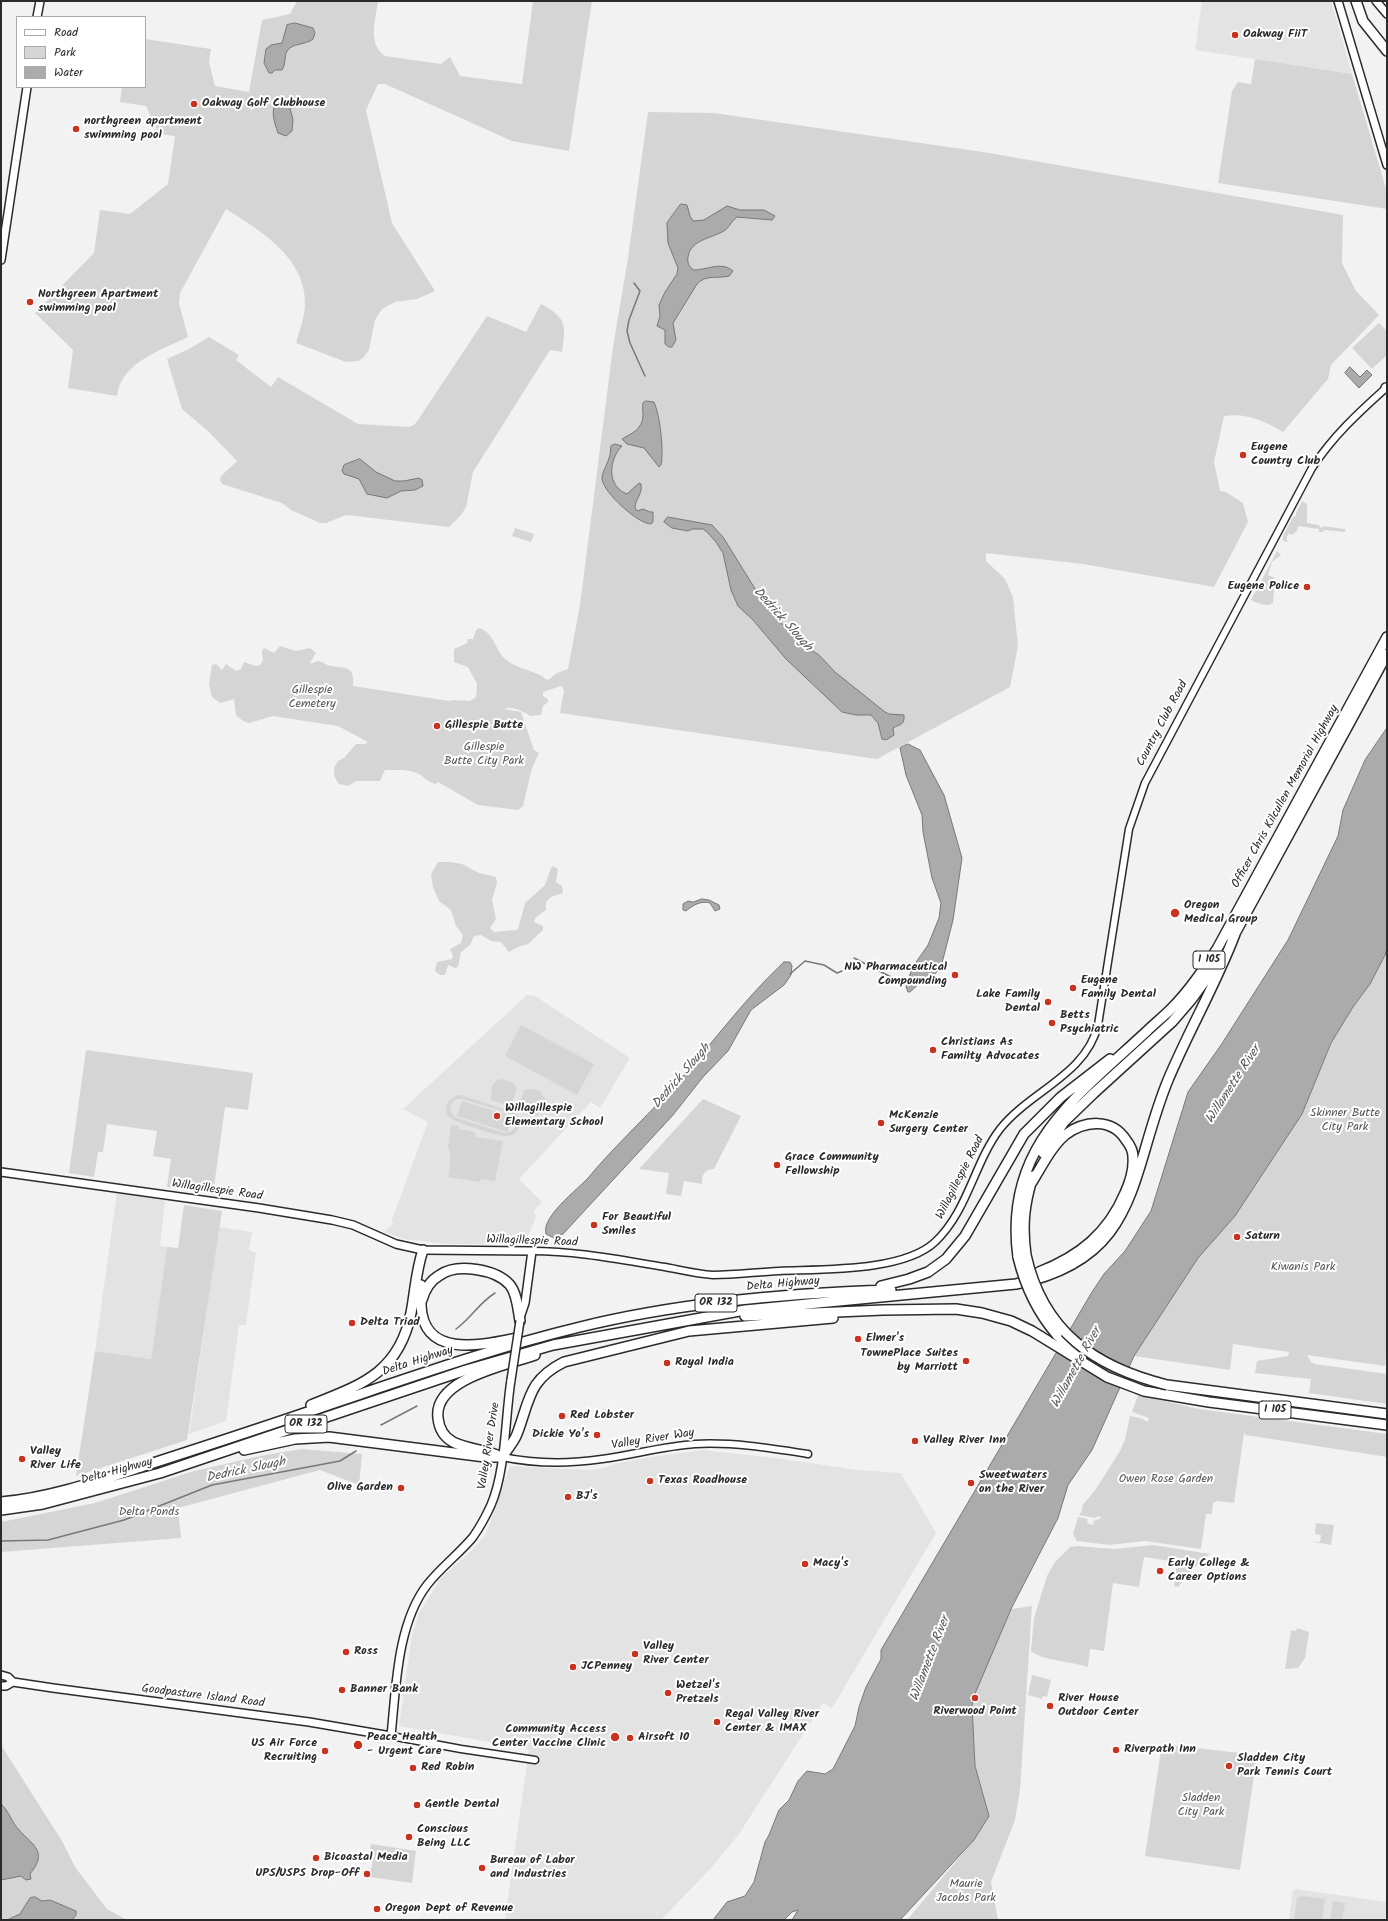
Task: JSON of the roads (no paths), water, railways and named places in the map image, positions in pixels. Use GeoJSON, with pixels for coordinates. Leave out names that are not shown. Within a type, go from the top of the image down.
{"type":"FeatureCollection","features":[{"type":"Feature","properties":{"kind":"highway"},"geometry":{"type":"LineString","coordinates":[[1357,4],[1368,27],[1387,51]]}},
{"type":"Feature","properties":{"kind":"highway"},"geometry":{"type":"LineString","coordinates":[[1365,678],[1387,629]]}},
{"type":"Feature","properties":{"kind":"highway","name":"Officer Chris Kilcullen Memorial Highway"},"geometry":{"type":"LineString","coordinates":[[1022,1256],[1015,1234],[1016,1208],[1023,1176],[1036,1149],[1059,1116],[1170,1010],[1192,986],[1217,949],[1387,637]]}},
{"type":"Feature","properties":{"kind":"highway","name":"Officer Chris Kilcullen Memorial Highway"},"geometry":{"type":"LineString","coordinates":[[1022,1256],[1024,1209],[1043,1153],[1064,1122],[1172,1022],[1207,980],[1235,934],[1387,654]]}},
{"type":"Feature","properties":{"kind":"highway"},"geometry":{"type":"LineString","coordinates":[[1364,698],[1387,659]]}},
{"type":"Feature","properties":{"kind":"highway"},"geometry":{"type":"LineString","coordinates":[[698,1318],[745,1310],[1016,1284],[1052,1274],[1074,1263],[1096,1246],[1112,1229],[1124,1211],[1134,1188],[1165,1089],[1181,1048],[1225,962],[1235,934]]}},
{"type":"Feature","properties":{"kind":"highway"},"geometry":{"type":"LineString","coordinates":[[852,1291],[909,1279],[928,1272],[946,1259],[965,1236],[1024,1134],[1061,1097],[1147,1031]]}},
{"type":"Feature","properties":{"kind":"highway"},"geometry":{"type":"LineString","coordinates":[[852,1291],[892,1290],[1011,1279],[1036,1274],[1070,1258],[1095,1239],[1110,1222],[1121,1204],[1133,1168],[1132,1150],[1123,1135],[1108,1125],[1089,1123],[1079,1126],[1064,1136],[1049,1154],[1032,1182]]}},
{"type":"Feature","properties":{"kind":"highway"},"geometry":{"type":"LineString","coordinates":[[423,1250],[425,1261],[419,1294],[423,1320],[428,1329],[438,1340],[447,1344],[462,1345],[495,1342],[582,1327]]}},
{"type":"Feature","properties":{"kind":"highway"},"geometry":{"type":"LineString","coordinates":[[257,1429],[361,1383],[387,1365],[395,1355],[404,1336],[410,1315],[423,1250]]}},
{"type":"Feature","properties":{"kind":"highway","name":"I 105"},"geometry":{"type":"LineString","coordinates":[[1022,1256],[1044,1304],[1058,1324],[1073,1340],[1095,1357],[1111,1366],[1138,1377],[1167,1385],[1387,1414]]}},
{"type":"Feature","properties":{"kind":"highway","name":"I 105"},"geometry":{"type":"LineString","coordinates":[[1022,1256],[1022,1274],[1035,1304],[1052,1329],[1087,1360],[1110,1374],[1162,1394],[1209,1402],[1387,1424]]}},
{"type":"Feature","properties":{"kind":"highway"},"geometry":{"type":"LineString","coordinates":[[421,1305],[424,1293],[429,1284],[440,1274],[456,1270],[483,1271],[505,1280],[512,1288],[517,1303],[520,1321]]}},
{"type":"Feature","properties":{"kind":"highway","name":"Delta Highway"},"geometry":{"type":"LineString","coordinates":[[1,1502],[37,1496],[106,1478],[482,1354],[582,1327],[688,1307],[852,1291]]}},
{"type":"Feature","properties":{"kind":"highway"},"geometry":{"type":"LineString","coordinates":[[502,1457],[517,1435],[528,1398],[534,1386],[547,1372],[564,1362],[672,1334],[705,1329],[912,1311],[956,1309],[982,1313],[1011,1321],[1032,1331],[1107,1377],[1144,1391],[1162,1394]]}},
{"type":"Feature","properties":{"kind":"highway"},"geometry":{"type":"LineString","coordinates":[[698,1318],[883,1310],[912,1311]]}},
{"type":"Feature","properties":{"kind":"highway","name":"Delta Highway"},"geometry":{"type":"LineString","coordinates":[[1,1510],[43,1504],[160,1473],[478,1366],[534,1350],[698,1318]]}},
{"type":"Feature","properties":{"kind":"highway"},"geometry":{"type":"LineString","coordinates":[[502,1457],[483,1450],[455,1443],[441,1431],[438,1415],[439,1404],[444,1394],[451,1387],[468,1378],[548,1351],[610,1334]]}},
{"type":"Feature","properties":{"kind":"highway"},"geometry":{"type":"LineString","coordinates":[[160,1473],[250,1448],[295,1439],[314,1437],[352,1439],[486,1457],[502,1457]]}},
{"type":"Feature","properties":{"kind":"main road"},"geometry":{"type":"LineString","coordinates":[[37,16],[40,1]]}},
{"type":"Feature","properties":{"kind":"main road"},"geometry":{"type":"LineString","coordinates":[[1338,1],[1387,165]]}},
{"type":"Feature","properties":{"kind":"main road"},"geometry":{"type":"LineString","coordinates":[[1376,1],[1387,14]]}},
{"type":"Feature","properties":{"kind":"main road"},"geometry":{"type":"LineString","coordinates":[[1,260],[27,88]]}},
{"type":"Feature","properties":{"kind":"main road","name":"Willagillespie Road"},"geometry":{"type":"LineString","coordinates":[[1,1172],[246,1206],[332,1220],[353,1226],[396,1244],[423,1250],[532,1251]]}},
{"type":"Feature","properties":{"kind":"main road","name":"Valley River Drive"},"geometry":{"type":"LineString","coordinates":[[391,1736],[401,1652],[412,1610],[433,1577],[472,1538],[482,1523],[496,1491],[502,1457],[511,1380],[520,1321],[525,1303],[532,1251]]}},
{"type":"Feature","properties":{"kind":"main road","name":"Goodpasture Island Road"},"geometry":{"type":"LineString","coordinates":[[1,1675],[8,1676],[13,1682]]}},
{"type":"Feature","properties":{"kind":"main road","name":"Goodpasture Island Road"},"geometry":{"type":"LineString","coordinates":[[1,1686],[6,1686],[13,1682],[309,1722],[391,1736]]}},
{"type":"Feature","properties":{"kind":"street","name":"Country Club Road"},"geometry":{"type":"LineString","coordinates":[[1034,1097],[1076,1064],[1089,1048],[1095,1037],[1129,829],[1148,776],[1280,527],[1316,463],[1345,425],[1387,387]]}},
{"type":"Feature","properties":{"kind":"street","name":"Willagillespie Road"},"geometry":{"type":"LineString","coordinates":[[532,1251],[564,1251],[712,1275],[848,1268],[896,1261],[925,1250],[947,1230],[958,1213],[985,1154],[1000,1130],[1034,1097]]}},
{"type":"Feature","properties":{"kind":"street","name":"Valley River Way"},"geometry":{"type":"LineString","coordinates":[[502,1457],[537,1463],[567,1463],[604,1459],[664,1447],[724,1444],[808,1454]]}},
{"type":"Feature","properties":{"kind":"street"},"geometry":{"type":"LineString","coordinates":[[391,1736],[461,1749],[535,1760]]}},
{"type":"Feature","properties":{"kind":"water"},"geometry":{"type":"Polygon","coordinates":[[[295,23],[313,28],[315,33],[313,39],[289,48],[286,53],[282,70],[275,70],[272,73],[269,73],[264,63],[266,49],[271,45],[282,43],[287,25],[295,23]]]}},
{"type":"Feature","properties":{"kind":"water"},"geometry":{"type":"Polygon","coordinates":[[[282,98],[288,100],[293,120],[292,131],[286,136],[278,133],[273,114],[275,105],[282,98]]]}},
{"type":"Feature","properties":{"kind":"water"},"geometry":{"type":"Polygon","coordinates":[[[681,204],[687,205],[693,221],[704,220],[727,206],[740,210],[764,210],[775,216],[772,220],[737,217],[724,231],[702,240],[693,247],[688,257],[688,263],[694,270],[719,266],[729,268],[733,271],[729,276],[704,279],[697,284],[673,323],[676,340],[672,347],[669,347],[665,344],[665,330],[657,326],[660,316],[659,305],[665,292],[677,274],[678,268],[668,243],[667,223],[681,204]]]}},
{"type":"Feature","properties":{"kind":"water"},"geometry":{"type":"Polygon","coordinates":[[[1350,367],[1360,377],[1367,370],[1372,375],[1359,388],[1345,373],[1350,367]]]}},
{"type":"Feature","properties":{"kind":"water"},"geometry":{"type":"Polygon","coordinates":[[[646,401],[654,402],[658,415],[662,451],[661,465],[659,467],[644,448],[627,444],[622,439],[633,433],[641,425],[643,403],[646,401]]]}},
{"type":"Feature","properties":{"kind":"water"},"geometry":{"type":"Polygon","coordinates":[[[615,444],[622,446],[614,458],[612,465],[613,479],[620,490],[627,494],[639,483],[641,484],[641,491],[635,508],[637,511],[643,509],[653,512],[653,522],[651,524],[645,523],[630,513],[608,492],[604,485],[602,479],[603,474],[610,456],[611,446],[615,444]]]}},
{"type":"Feature","properties":{"kind":"water"},"geometry":{"type":"Polygon","coordinates":[[[360,459],[376,472],[395,481],[419,478],[422,480],[423,486],[415,490],[401,491],[387,498],[367,494],[359,479],[344,474],[342,471],[344,465],[360,459]]]}},
{"type":"Feature","properties":{"kind":"water"},"geometry":{"type":"Polygon","coordinates":[[[668,517],[712,525],[723,537],[762,600],[783,625],[808,648],[819,655],[835,672],[885,712],[889,714],[904,715],[903,723],[893,728],[894,735],[886,740],[882,739],[878,723],[871,715],[856,715],[842,712],[786,659],[753,620],[738,606],[731,590],[723,553],[716,542],[703,529],[692,529],[688,531],[672,528],[664,522],[668,517]]]}},
{"type":"Feature","properties":{"kind":"water","name":"Willamette River"},"geometry":{"type":"Polygon","coordinates":[[[1387,728],[1387,948],[1385,955],[1370,984],[1353,1007],[1331,1043],[1302,1114],[1235,1216],[1198,1258],[1134,1356],[1092,1450],[1068,1485],[1058,1518],[1012,1607],[974,1696],[972,1706],[975,1766],[989,1816],[974,1840],[900,1920],[792,1920],[798,1910],[792,1912],[784,1920],[713,1920],[727,1902],[745,1896],[754,1882],[765,1842],[779,1810],[789,1800],[798,1781],[807,1771],[825,1774],[833,1769],[855,1726],[859,1707],[866,1687],[881,1659],[881,1650],[1092,1292],[1104,1274],[1125,1251],[1151,1211],[1188,1092],[1221,1045],[1288,940],[1338,836],[1343,810],[1365,760],[1387,728]]]}},
{"type":"Feature","properties":{"kind":"water"},"geometry":{"type":"Polygon","coordinates":[[[908,744],[920,750],[944,795],[962,858],[953,920],[941,967],[934,975],[922,981],[910,992],[908,992],[906,987],[912,968],[928,945],[939,918],[941,903],[932,878],[923,832],[922,815],[906,775],[900,748],[908,744]]]}},
{"type":"Feature","properties":{"kind":"water"},"geometry":{"type":"Polygon","coordinates":[[[702,899],[709,900],[719,905],[720,909],[715,911],[710,903],[703,902],[694,905],[686,911],[683,910],[683,904],[688,901],[693,902],[702,899]]]}},
{"type":"Feature","properties":{"kind":"water","name":"Dedrick Slough"},"geometry":{"type":"Polygon","coordinates":[[[784,962],[790,962],[792,966],[791,975],[784,985],[751,1010],[728,1051],[703,1077],[673,1115],[563,1234],[554,1238],[546,1234],[546,1227],[549,1220],[561,1204],[588,1178],[682,1078],[753,993],[784,962]]]}},
{"type":"Feature","properties":{"kind":"water"},"geometry":{"type":"Polygon","coordinates":[[[1,1804],[17,1827],[37,1850],[38,1860],[30,1874],[31,1879],[26,1880],[21,1876],[1,1880],[1,1804]]]}},
{"type":"Feature","properties":{"kind":"water"},"geometry":{"type":"Polygon","coordinates":[[[35,1897],[42,1901],[50,1900],[76,1911],[76,1915],[72,1920],[7,1920],[20,1914],[30,1898],[35,1897]]]}},
{"type":"Feature","properties":{"kind":"waterway","name":"Dedrick Slough"},"geometry":{"type":"LineString","coordinates":[[634,283],[640,291],[629,320],[627,331],[630,343],[645,376]]}},
{"type":"Feature","properties":{"kind":"waterway","name":"Dedrick Slough"},"geometry":{"type":"LineString","coordinates":[[854,958],[893,978]]}},
{"type":"Feature","properties":{"kind":"waterway","name":"Dedrick Slough"},"geometry":{"type":"LineString","coordinates":[[790,974],[805,961],[824,965],[837,973],[842,971]]}},
{"type":"Feature","properties":{"kind":"waterway","name":"Dedrick Slough"},"geometry":{"type":"LineString","coordinates":[[456,1329],[484,1301],[495,1293]]}},
{"type":"Feature","properties":{"kind":"waterway","name":"Dedrick Slough"},"geometry":{"type":"LineString","coordinates":[[381,1425],[417,1406]]}},
{"type":"Feature","properties":{"kind":"waterway","name":"Dedrick Slough"},"geometry":{"type":"LineString","coordinates":[[1,1541],[48,1540],[124,1520],[212,1485],[340,1461],[356,1451]]}},
{"type":"Feature","properties":{"kind":"place","name":"Oakway FiiT"},"geometry":{"type":"Point","coordinates":[1235,35]}},
{"type":"Feature","properties":{"kind":"place","name":"Oakway Golf Clubhouse"},"geometry":{"type":"Point","coordinates":[194,104]}},
{"type":"Feature","properties":{"kind":"place","name":"northgreen apartment swimming pool"},"geometry":{"type":"Point","coordinates":[76,129]}},
{"type":"Feature","properties":{"kind":"place","name":"Northgreen Apartment swimming pool"},"geometry":{"type":"Point","coordinates":[30,302]}},
{"type":"Feature","properties":{"kind":"place","name":"Eugene Country Club"},"geometry":{"type":"Point","coordinates":[1243,455]}},
{"type":"Feature","properties":{"kind":"place","name":"Eugene Police"},"geometry":{"type":"Point","coordinates":[1307,587]}},
{"type":"Feature","properties":{"kind":"place","name":"Gillespie Butte"},"geometry":{"type":"Point","coordinates":[437,726]}},
{"type":"Feature","properties":{"kind":"place","name":"Oregon Medical Group"},"geometry":{"type":"Point","coordinates":[1175,913]}},
{"type":"Feature","properties":{"kind":"place","name":"NW Pharmaceutical Compounding"},"geometry":{"type":"Point","coordinates":[955,975]}},
{"type":"Feature","properties":{"kind":"place","name":"Eugene Family Dental"},"geometry":{"type":"Point","coordinates":[1073,988]}},
{"type":"Feature","properties":{"kind":"place","name":"Lake Family Dental"},"geometry":{"type":"Point","coordinates":[1048,1002]}},
{"type":"Feature","properties":{"kind":"place","name":"Betts Psychiatric"},"geometry":{"type":"Point","coordinates":[1052,1023]}},
{"type":"Feature","properties":{"kind":"place","name":"Christians As Familty Advocates"},"geometry":{"type":"Point","coordinates":[933,1050]}},
{"type":"Feature","properties":{"kind":"place","name":"Willagillespie Elementary School"},"geometry":{"type":"Point","coordinates":[497,1116]}},
{"type":"Feature","properties":{"kind":"place","name":"McKenzie Surgery Center"},"geometry":{"type":"Point","coordinates":[881,1123]}},
{"type":"Feature","properties":{"kind":"place","name":"Grace Community Fellowship"},"geometry":{"type":"Point","coordinates":[777,1165]}},
{"type":"Feature","properties":{"kind":"place","name":"For Beautiful Smiles"},"geometry":{"type":"Point","coordinates":[594,1225]}},
{"type":"Feature","properties":{"kind":"place","name":"Saturn"},"geometry":{"type":"Point","coordinates":[1237,1237]}},
{"type":"Feature","properties":{"kind":"place","name":"Delta Triad"},"geometry":{"type":"Point","coordinates":[352,1323]}},
{"type":"Feature","properties":{"kind":"place","name":"Elmer's"},"geometry":{"type":"Point","coordinates":[858,1339]}},
{"type":"Feature","properties":{"kind":"place","name":"TownePlace Suites by Marriott"},"geometry":{"type":"Point","coordinates":[966,1361]}},
{"type":"Feature","properties":{"kind":"place","name":"Royal India"},"geometry":{"type":"Point","coordinates":[667,1363]}},
{"type":"Feature","properties":{"kind":"place","name":"Red Lobster"},"geometry":{"type":"Point","coordinates":[562,1416]}},
{"type":"Feature","properties":{"kind":"place","name":"Dickie Yo's"},"geometry":{"type":"Point","coordinates":[597,1435]}},
{"type":"Feature","properties":{"kind":"place","name":"Valley River Inn"},"geometry":{"type":"Point","coordinates":[915,1441]}},
{"type":"Feature","properties":{"kind":"place","name":"Valley River Life"},"geometry":{"type":"Point","coordinates":[22,1459]}},
{"type":"Feature","properties":{"kind":"place","name":"Texas Roadhouse"},"geometry":{"type":"Point","coordinates":[650,1481]}},
{"type":"Feature","properties":{"kind":"place","name":"Sweetwaters on the River"},"geometry":{"type":"Point","coordinates":[971,1483]}},
{"type":"Feature","properties":{"kind":"place","name":"Olive Garden"},"geometry":{"type":"Point","coordinates":[401,1488]}},
{"type":"Feature","properties":{"kind":"place","name":"BJ's"},"geometry":{"type":"Point","coordinates":[568,1497]}},
{"type":"Feature","properties":{"kind":"place","name":"Macy's"},"geometry":{"type":"Point","coordinates":[805,1564]}},
{"type":"Feature","properties":{"kind":"place","name":"Early College & Career Options"},"geometry":{"type":"Point","coordinates":[1160,1571]}},
{"type":"Feature","properties":{"kind":"place","name":"Ross"},"geometry":{"type":"Point","coordinates":[346,1652]}},
{"type":"Feature","properties":{"kind":"place","name":"Valley River Center"},"geometry":{"type":"Point","coordinates":[635,1654]}},
{"type":"Feature","properties":{"kind":"place","name":"JCPenney"},"geometry":{"type":"Point","coordinates":[573,1667]}},
{"type":"Feature","properties":{"kind":"place","name":"Banner Bank"},"geometry":{"type":"Point","coordinates":[342,1690]}},
{"type":"Feature","properties":{"kind":"place","name":"Wetzel's Pretzels"},"geometry":{"type":"Point","coordinates":[668,1693]}},
{"type":"Feature","properties":{"kind":"place","name":"Riverwood Point"},"geometry":{"type":"Point","coordinates":[975,1698]}},
{"type":"Feature","properties":{"kind":"place","name":"River House Outdoor Center"},"geometry":{"type":"Point","coordinates":[1050,1706]}},
{"type":"Feature","properties":{"kind":"place","name":"Regal Valley River Center & IMAX"},"geometry":{"type":"Point","coordinates":[717,1722]}},
{"type":"Feature","properties":{"kind":"place","name":"Community Access Center Vaccine Clinic"},"geometry":{"type":"Point","coordinates":[615,1737]}},
{"type":"Feature","properties":{"kind":"place","name":"Airsoft 10"},"geometry":{"type":"Point","coordinates":[630,1738]}},
{"type":"Feature","properties":{"kind":"place","name":"Peace Health - Urgent Care"},"geometry":{"type":"Point","coordinates":[358,1745]}},
{"type":"Feature","properties":{"kind":"place","name":"Riverpath Inn"},"geometry":{"type":"Point","coordinates":[1116,1750]}},
{"type":"Feature","properties":{"kind":"place","name":"US Air Force Recruiting"},"geometry":{"type":"Point","coordinates":[325,1751]}},
{"type":"Feature","properties":{"kind":"place","name":"Sladden City Park Tennis Court"},"geometry":{"type":"Point","coordinates":[1229,1766]}},
{"type":"Feature","properties":{"kind":"place","name":"Red Robin"},"geometry":{"type":"Point","coordinates":[413,1768]}},
{"type":"Feature","properties":{"kind":"place","name":"Gentle Dental"},"geometry":{"type":"Point","coordinates":[417,1805]}},
{"type":"Feature","properties":{"kind":"place","name":"Conscious Being LLC"},"geometry":{"type":"Point","coordinates":[409,1837]}},
{"type":"Feature","properties":{"kind":"place","name":"Bicoastal Media"},"geometry":{"type":"Point","coordinates":[316,1858]}},
{"type":"Feature","properties":{"kind":"place","name":"Bureau of Labor and Industries"},"geometry":{"type":"Point","coordinates":[482,1868]}},
{"type":"Feature","properties":{"kind":"place","name":"UPS/USPS Drop-Off"},"geometry":{"type":"Point","coordinates":[367,1874]}},
{"type":"Feature","properties":{"kind":"place","name":"Oregon Dept of Revenue"},"geometry":{"type":"Point","coordinates":[377,1909]}},
{"type":"Feature","properties":{"kind":"park label","name":"Gillespie Cemetery"},"geometry":{"type":"Point","coordinates":[312,698]}},
{"type":"Feature","properties":{"kind":"park label","name":"Gillespie Butte City Park"},"geometry":{"type":"Point","coordinates":[484,755]}},
{"type":"Feature","properties":{"kind":"park label","name":"Skinner Butte City Park"},"geometry":{"type":"Point","coordinates":[1345,1121]}},
{"type":"Feature","properties":{"kind":"park label","name":"Kiwanis Park"},"geometry":{"type":"Point","coordinates":[1303,1268]}},
{"type":"Feature","properties":{"kind":"park label","name":"Owen Rose Garden"},"geometry":{"type":"Point","coordinates":[1166,1480]}},
{"type":"Feature","properties":{"kind":"park label","name":"Delta Ponds"},"geometry":{"type":"Point","coordinates":[149,1513]}},
{"type":"Feature","properties":{"kind":"park label","name":"Sladden City Park"},"geometry":{"type":"Point","coordinates":[1201,1806]}},
{"type":"Feature","properties":{"kind":"park label","name":"Maurie Jacobs Park"},"geometry":{"type":"Point","coordinates":[966,1892]}}]}
